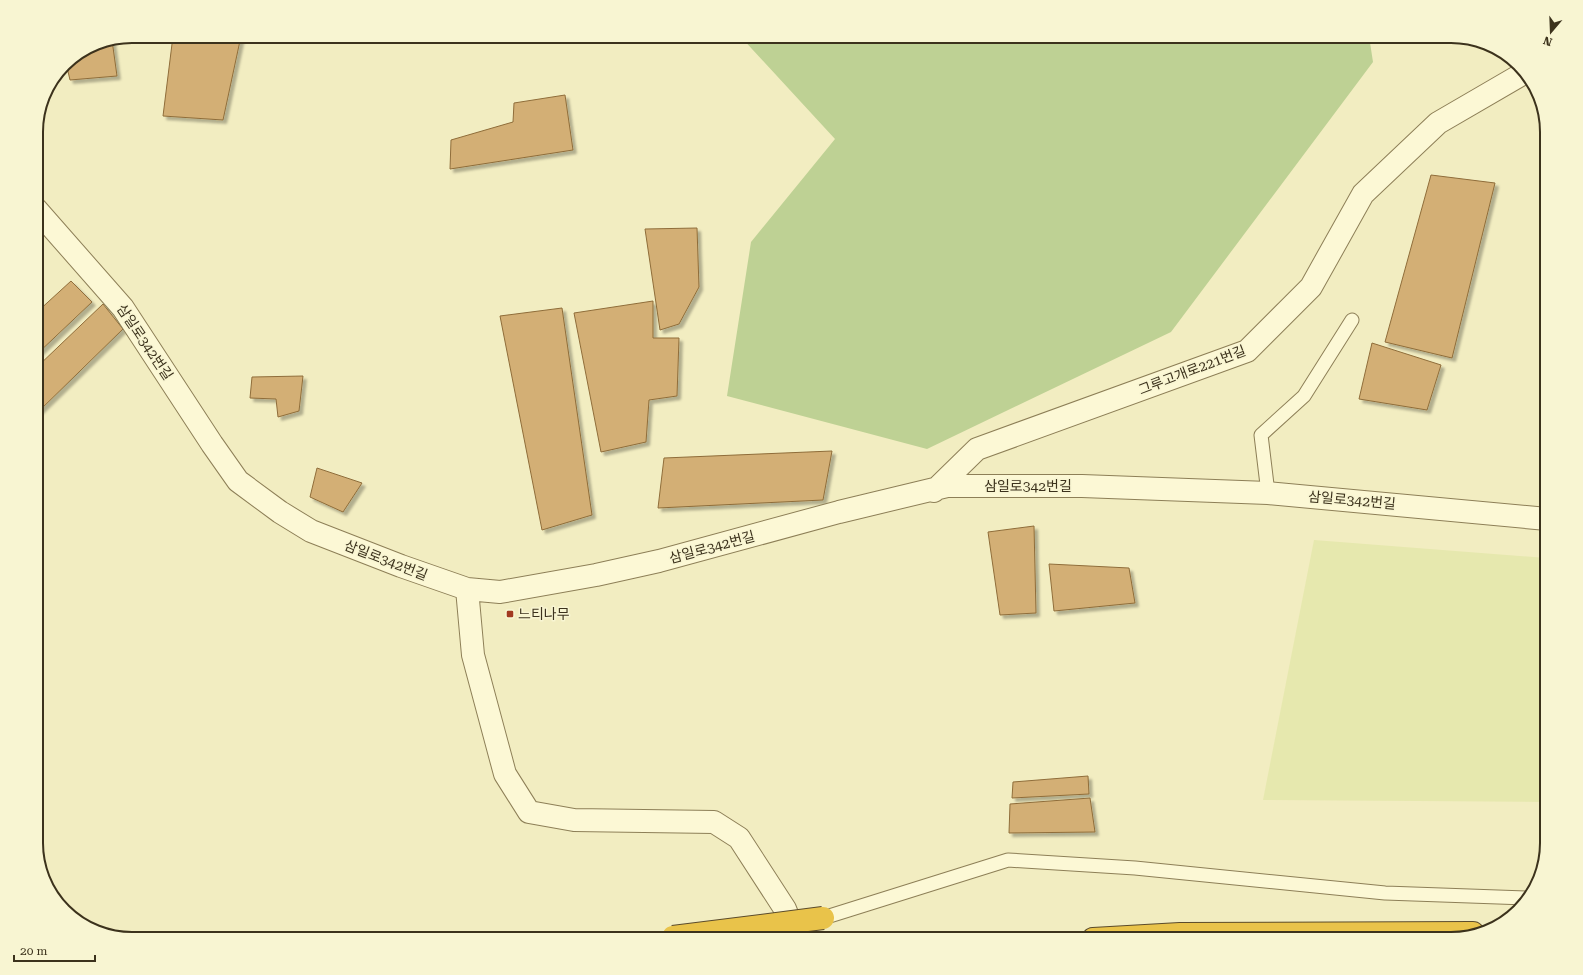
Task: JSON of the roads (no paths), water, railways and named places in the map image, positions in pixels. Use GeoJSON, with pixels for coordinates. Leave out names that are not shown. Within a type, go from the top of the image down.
{"type":"FeatureCollection","features":[{"type":"Feature","properties":{"kind":"highway"},"geometry":{"type":"LineString","coordinates":[[713,932],[823,918]]}},
{"type":"Feature","properties":{"kind":"street","name":"그루고개로221번길"},"geometry":{"type":"LineString","coordinates":[[934,491],[977,449],[1247,351],[1311,287],[1363,194],[1438,122],[1520,75]]}},
{"type":"Feature","properties":{"kind":"street","name":"삼일로342번길"},"geometry":{"type":"LineString","coordinates":[[43,217],[123,308],[212,444],[238,480],[280,512],[311,531],[401,566],[467,589],[500,592],[596,575],[659,561],[839,512],[934,491],[947,486],[1082,486],[1268,493],[1540,519]]}},
{"type":"Feature","properties":{"kind":"street"},"geometry":{"type":"LineString","coordinates":[[467,589],[472,655],[503,767],[505,774],[529,812],[574,820],[714,822],[738,838],[785,909],[794,932]]}},
{"type":"Feature","properties":{"kind":"lane"},"geometry":{"type":"LineString","coordinates":[[1268,493],[1261,435],[1304,396],[1352,320]]}},
{"type":"Feature","properties":{"kind":"lane"},"geometry":{"type":"LineString","coordinates":[[823,918],[1008,860],[1135,868],[1385,894],[1521,898]]}},
{"type":"Feature","properties":{"kind":"place","name":"느티나무"},"geometry":{"type":"Point","coordinates":[510,614]}}]}
